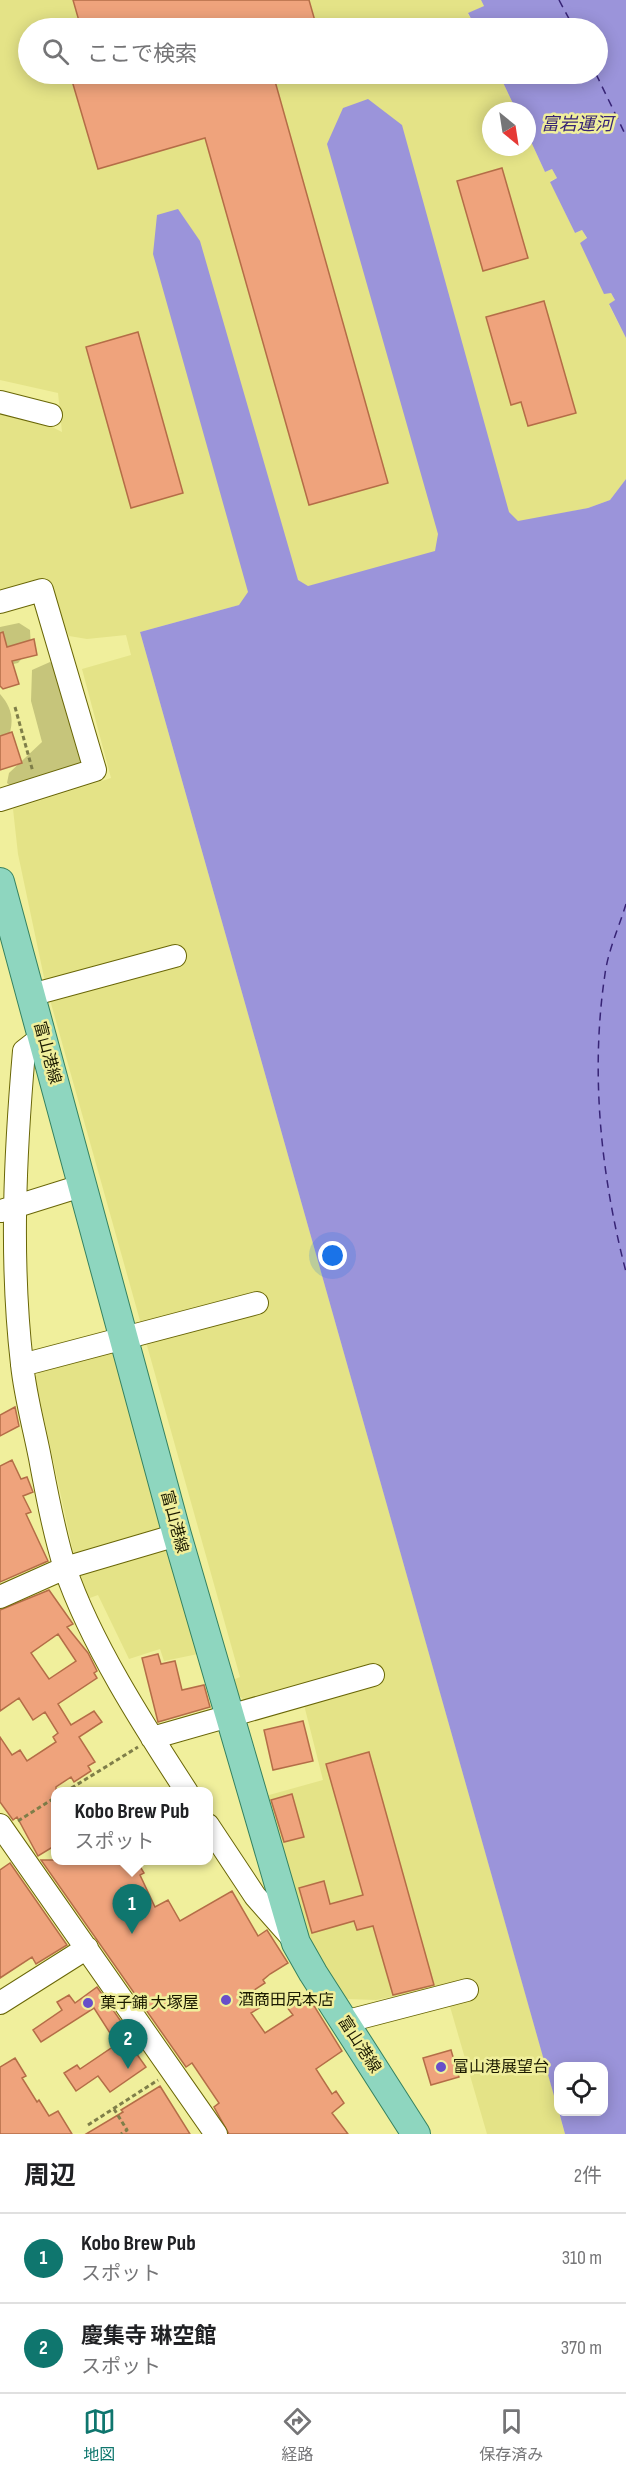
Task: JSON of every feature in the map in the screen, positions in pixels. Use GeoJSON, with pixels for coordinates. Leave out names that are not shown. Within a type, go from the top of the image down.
{"type":"FeatureCollection","features":[{"type":"Feature","properties":{"kind":"main road","name":"富山港線"},"geometry":{"type":"LineString","coordinates":[[0,882],[177,1535],[296,1943],[416,2134]]}},
{"type":"Feature","properties":{"kind":"street"},"geometry":{"type":"LineString","coordinates":[[0,402],[51,415]]}},
{"type":"Feature","properties":{"kind":"street"},"geometry":{"type":"LineString","coordinates":[[0,602],[42,590],[95,770],[0,800]]}},
{"type":"Feature","properties":{"kind":"street"},"geometry":{"type":"LineString","coordinates":[[31,995],[175,956]]}},
{"type":"Feature","properties":{"kind":"street"},"geometry":{"type":"LineString","coordinates":[[42,1037],[24,1051],[10,1101],[7,1210],[22,1365],[48,1499],[65,1568],[84,1615],[152,1738],[183,1787]]}},
{"type":"Feature","properties":{"kind":"street"},"geometry":{"type":"LineString","coordinates":[[7,1210],[81,1186]]}},
{"type":"Feature","properties":{"kind":"street"},"geometry":{"type":"LineString","coordinates":[[22,1365],[257,1303]]}},
{"type":"Feature","properties":{"kind":"street"},"geometry":{"type":"LineString","coordinates":[[0,1597],[65,1568],[177,1535]]}},
{"type":"Feature","properties":{"kind":"street"},"geometry":{"type":"LineString","coordinates":[[152,1738],[373,1675]]}},
{"type":"Feature","properties":{"kind":"street"},"geometry":{"type":"LineString","coordinates":[[2,1827],[216,2134]]}},
{"type":"Feature","properties":{"kind":"street"},"geometry":{"type":"LineString","coordinates":[[213,1833],[255,1896],[296,1943]]}},
{"type":"Feature","properties":{"kind":"street"},"geometry":{"type":"LineString","coordinates":[[0,2003],[87,1948]]}},
{"type":"Feature","properties":{"kind":"street"},"geometry":{"type":"LineString","coordinates":[[344,2022],[467,1990]]}},
{"type":"Feature","properties":{"kind":"path"},"geometry":{"type":"LineString","coordinates":[[15,707],[38,788]]}},
{"type":"Feature","properties":{"kind":"path"},"geometry":{"type":"LineString","coordinates":[[72,1787],[152,1738]]}},
{"type":"Feature","properties":{"kind":"path"},"geometry":{"type":"LineString","coordinates":[[2,1827],[51,1800]]}},
{"type":"Feature","properties":{"kind":"path"},"geometry":{"type":"LineString","coordinates":[[88,2125],[172,2071]]}},
{"type":"Feature","properties":{"kind":"path"},"geometry":{"type":"LineString","coordinates":[[114,2109],[127,2130],[121,2134]]}},
{"type":"Feature","properties":{"kind":"shaded area"},"geometry":{"type":"Polygon","coordinates":[[[0,0],[481,0],[484,6],[468,14],[470,18],[18,18],[18,84],[504,84],[512,102],[482,102],[482,156],[536,156],[536,152],[545,172],[552,169],[557,178],[550,181],[575,233],[582,230],[587,239],[580,243],[615,300],[609,305],[626,338],[626,479],[610,500],[588,508],[518,522],[435,552],[140,632],[554,2095],[554,2116],[560,2116],[565,2134],[487,2134],[444,1986],[376,2000],[347,1999],[306,1936],[262,1797],[323,1780],[300,1689],[248,1702],[236,1694],[233,1680],[240,1677],[45,982],[18,854],[13,809],[111,778],[82,669],[131,655],[126,635],[87,639],[69,636],[46,580],[0,594],[0,412],[44,423],[62,432],[58,393],[0,380],[0,0]]]}},
{"type":"Feature","properties":{"kind":"shaded area"},"geometry":{"type":"Polygon","coordinates":[[[19,623],[30,630],[31,648],[18,663],[8,665],[0,656],[0,627],[19,623]]]}},
{"type":"Feature","properties":{"kind":"shaded area"},"geometry":{"type":"Polygon","coordinates":[[[50,662],[62,671],[82,760],[77,766],[13,788],[7,783],[9,773],[42,742],[31,701],[32,670],[50,662]]]}},
{"type":"Feature","properties":{"kind":"shaded area"},"geometry":{"type":"Polygon","coordinates":[[[0,694],[8,706],[12,723],[7,742],[0,744],[0,694]]]}},
{"type":"Feature","properties":{"kind":"shaded area"},"geometry":{"type":"Polygon","coordinates":[[[112,1351],[163,1525],[161,1530],[74,1556],[35,1377],[40,1371],[112,1351]]]}},
{"type":"Feature","properties":{"kind":"shaded area"},"geometry":{"type":"Polygon","coordinates":[[[166,1548],[198,1654],[164,1661],[160,1649],[129,1659],[98,1595],[87,1599],[77,1577],[80,1573],[166,1548]]]}},
{"type":"Feature","properties":{"kind":"water","name":"富岩運河"},"geometry":{"type":"Polygon","coordinates":[[[481,0],[626,0],[626,338],[609,304],[615,300],[611,293],[604,294],[580,243],[587,238],[582,230],[575,233],[550,182],[557,178],[552,169],[545,172],[536,152],[536,102],[512,102],[504,84],[608,84],[608,18],[471,18],[468,13],[484,6],[481,0]]]}},
{"type":"Feature","properties":{"kind":"water"},"geometry":{"type":"Polygon","coordinates":[[[368,99],[402,125],[509,512],[518,521],[588,508],[610,500],[626,479],[626,2134],[565,2134],[560,2116],[608,2116],[608,2062],[554,2062],[554,2096],[140,632],[239,605],[248,592],[153,254],[157,215],[178,209],[200,241],[298,580],[308,586],[435,551],[438,534],[327,144],[343,108],[368,99]]]}},
{"type":"Feature","properties":{"kind":"building"},"geometry":{"type":"Polygon","coordinates":[[[73,0],[309,0],[314,18],[78,18],[73,0]]]}},
{"type":"Feature","properties":{"kind":"building"},"geometry":{"type":"Polygon","coordinates":[[[73,84],[276,84],[388,483],[309,505],[205,138],[98,169],[73,84]]]}},
{"type":"Feature","properties":{"kind":"building"},"geometry":{"type":"Polygon","coordinates":[[[502,168],[528,258],[483,271],[457,181],[502,168]]]}},
{"type":"Feature","properties":{"kind":"building"},"geometry":{"type":"Polygon","coordinates":[[[544,301],[576,413],[528,426],[521,402],[511,405],[486,317],[544,301]]]}},
{"type":"Feature","properties":{"kind":"building"},"geometry":{"type":"Polygon","coordinates":[[[138,332],[183,493],[131,508],[86,347],[138,332]]]}},
{"type":"Feature","properties":{"kind":"building"},"geometry":{"type":"Polygon","coordinates":[[[3,632],[7,647],[34,639],[37,655],[12,661],[19,684],[3,689],[0,686],[0,633],[3,632]]]}},
{"type":"Feature","properties":{"kind":"building"},"geometry":{"type":"Polygon","coordinates":[[[12,732],[22,763],[0,770],[0,736],[12,732]]]}},
{"type":"Feature","properties":{"kind":"building"},"geometry":{"type":"Polygon","coordinates":[[[15,1407],[19,1426],[0,1436],[0,1415],[15,1407]]]}},
{"type":"Feature","properties":{"kind":"building"},"geometry":{"type":"Polygon","coordinates":[[[12,1460],[21,1479],[27,1477],[33,1492],[23,1496],[31,1512],[26,1514],[48,1561],[0,1582],[0,1466],[12,1460]]]}},
{"type":"Feature","properties":{"kind":"building"},"geometry":{"type":"Polygon","coordinates":[[[49,1590],[73,1624],[67,1627],[88,1653],[97,1671],[94,1673],[97,1678],[58,1704],[71,1725],[94,1711],[102,1722],[79,1737],[95,1762],[88,1766],[91,1771],[74,1782],[71,1777],[56,1787],[51,1787],[51,1848],[38,1856],[17,1817],[13,1820],[0,1802],[0,1737],[12,1755],[20,1750],[27,1761],[56,1742],[53,1737],[58,1733],[45,1712],[33,1720],[19,1698],[0,1711],[0,1610],[49,1590]],[[58,1634],[31,1653],[49,1679],[76,1661],[58,1634]]]}},
{"type":"Feature","properties":{"kind":"building"},"geometry":{"type":"Polygon","coordinates":[[[158,1654],[161,1664],[175,1661],[182,1690],[204,1685],[210,1707],[158,1722],[142,1658],[158,1654]]]}},
{"type":"Feature","properties":{"kind":"building"},"geometry":{"type":"Polygon","coordinates":[[[303,1721],[313,1761],[273,1770],[264,1730],[303,1721]]]}},
{"type":"Feature","properties":{"kind":"building"},"geometry":{"type":"Polygon","coordinates":[[[369,1752],[434,1985],[393,1995],[373,1926],[357,1930],[354,1921],[312,1933],[299,1888],[324,1881],[330,1904],[363,1895],[326,1764],[369,1752]]]}},
{"type":"Feature","properties":{"kind":"building"},"geometry":{"type":"Polygon","coordinates":[[[292,1794],[304,1837],[284,1842],[271,1800],[292,1794]]]}},
{"type":"Feature","properties":{"kind":"building"},"geometry":{"type":"Polygon","coordinates":[[[41,1860],[51,1860],[51,1865],[130,1865],[131,1867],[139,1865],[144,1873],[140,1875],[155,1907],[168,1900],[180,1921],[232,1891],[258,1936],[267,1930],[288,1963],[270,1974],[263,1980],[265,1983],[251,1992],[261,2007],[251,2013],[265,2033],[293,2015],[283,2002],[293,1994],[299,2002],[308,1996],[342,2051],[316,2069],[332,2094],[336,2091],[344,2103],[332,2113],[348,2134],[229,2134],[214,2107],[219,2103],[192,2063],[186,2067],[41,1860]]]}},
{"type":"Feature","properties":{"kind":"building"},"geometry":{"type":"Polygon","coordinates":[[[10,1863],[67,1945],[36,1964],[32,1957],[0,1978],[0,1870],[10,1863]]]}},
{"type":"Feature","properties":{"kind":"building"},"geometry":{"type":"Polygon","coordinates":[[[97,1987],[136,2043],[131,2046],[146,2067],[110,2092],[98,2076],[76,2091],[64,2073],[77,2065],[80,2069],[117,2044],[94,2008],[41,2042],[33,2030],[62,2010],[57,2002],[69,1995],[75,2003],[97,1987]]]}},
{"type":"Feature","properties":{"kind":"building"},"geometry":{"type":"Polygon","coordinates":[[[451,2050],[459,2077],[431,2085],[423,2058],[451,2050]]]}},
{"type":"Feature","properties":{"kind":"building"},"geometry":{"type":"Polygon","coordinates":[[[15,2058],[26,2076],[22,2078],[37,2102],[39,2100],[49,2116],[58,2111],[72,2134],[0,2134],[0,2067],[15,2058]]]}},
{"type":"Feature","properties":{"kind":"building"},"geometry":{"type":"Polygon","coordinates":[[[160,2086],[190,2134],[86,2134],[123,2112],[121,2110],[160,2086]]]}},
{"type":"Feature","properties":{"kind":"ferry route"},"geometry":{"type":"LineString","coordinates":[[559,0],[569,18]]}},
{"type":"Feature","properties":{"kind":"ferry route"},"geometry":{"type":"LineString","coordinates":[[601,84],[626,136]]}},
{"type":"Feature","properties":{"kind":"ferry route"},"geometry":{"type":"LineString","coordinates":[[626,904],[606,965],[598,1049],[600,1124],[604,1162],[626,1272]]}},
{"type":"Feature","properties":{"kind":"place","name":"Kobo Brew Pub"},"geometry":{"type":"Point","coordinates":[132,1934]}},
{"type":"Feature","properties":{"kind":"place","name":"酒商田尻本店"},"geometry":{"type":"Point","coordinates":[226,2000]}},
{"type":"Feature","properties":{"kind":"place","name":"菓子鋪 大塚屋"},"geometry":{"type":"Point","coordinates":[88,2003]}},
{"type":"Feature","properties":{"kind":"place","name":"富山港展望台"},"geometry":{"type":"Point","coordinates":[441,2067]}},
{"type":"Feature","properties":{"kind":"place","name":"慶集寺 琳空館"},"geometry":{"type":"Point","coordinates":[128,2069]}}]}
